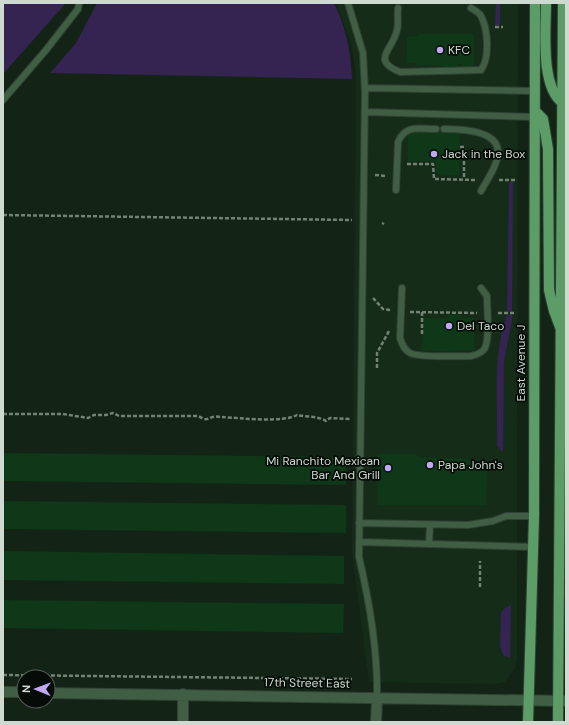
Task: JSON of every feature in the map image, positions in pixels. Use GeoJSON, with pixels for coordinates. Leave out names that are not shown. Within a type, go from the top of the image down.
{"type":"FeatureCollection","features":[{"type":"Feature","properties":{"kind":"main road","name":"East Avenue J"},"geometry":{"type":"LineString","coordinates":[[528,722],[534,548],[536,115],[535,3]]}},
{"type":"Feature","properties":{"kind":"main road"},"geometry":{"type":"LineString","coordinates":[[546,3],[547,73],[556,98],[564,103]]}},
{"type":"Feature","properties":{"kind":"main road"},"geometry":{"type":"LineString","coordinates":[[558,722],[562,701],[564,332],[563,3]]}},
{"type":"Feature","properties":{"kind":"main road"},"geometry":{"type":"LineString","coordinates":[[536,115],[543,119],[548,149],[549,290],[554,311],[564,332]]}},
{"type":"Feature","properties":{"kind":"street"},"geometry":{"type":"LineString","coordinates":[[3,692],[16,692]]}},
{"type":"Feature","properties":{"kind":"street","name":"17th Street East"},"geometry":{"type":"LineString","coordinates":[[56,693],[562,701]]}},
{"type":"Feature","properties":{"kind":"street"},"geometry":{"type":"LineString","coordinates":[[183,694],[183,722]]}},
{"type":"Feature","properties":{"kind":"street"},"geometry":{"type":"LineString","coordinates":[[376,722],[377,698]]}},
{"type":"Feature","properties":{"kind":"lane"},"geometry":{"type":"LineString","coordinates":[[3,100],[46,50],[78,9],[79,3]]}},
{"type":"Feature","properties":{"kind":"lane"},"geometry":{"type":"LineString","coordinates":[[348,3],[364,52],[365,112],[359,557],[368,593],[375,644],[377,698]]}},
{"type":"Feature","properties":{"kind":"lane"},"geometry":{"type":"LineString","coordinates":[[398,8],[397,30],[385,55],[385,62],[389,68],[400,72],[481,70],[485,65],[485,30],[480,14],[471,8]]}},
{"type":"Feature","properties":{"kind":"lane"},"geometry":{"type":"LineString","coordinates":[[365,88],[535,90]]}},
{"type":"Feature","properties":{"kind":"lane"},"geometry":{"type":"LineString","coordinates":[[365,112],[536,115]]}},
{"type":"Feature","properties":{"kind":"lane"},"geometry":{"type":"LineString","coordinates":[[396,190],[398,142],[401,136],[406,130],[411,129],[436,129]]}},
{"type":"Feature","properties":{"kind":"lane"},"geometry":{"type":"LineString","coordinates":[[444,129],[463,129],[482,134],[490,137],[496,144],[498,151],[497,159],[481,191]]}},
{"type":"Feature","properties":{"kind":"lane"},"geometry":{"type":"LineString","coordinates":[[402,288],[400,338],[402,345],[406,350],[417,355],[471,356],[478,354],[484,349],[487,341],[487,296],[481,288]]}},
{"type":"Feature","properties":{"kind":"lane"},"geometry":{"type":"LineString","coordinates":[[359,523],[468,525],[493,521],[506,516],[534,516]]}},
{"type":"Feature","properties":{"kind":"lane"},"geometry":{"type":"LineString","coordinates":[[429,544],[430,525]]}},
{"type":"Feature","properties":{"kind":"lane"},"geometry":{"type":"LineString","coordinates":[[359,542],[534,548]]}},
{"type":"Feature","properties":{"kind":"path"},"geometry":{"type":"LineString","coordinates":[[460,147],[464,147],[464,179]]}},
{"type":"Feature","properties":{"kind":"path"},"geometry":{"type":"LineString","coordinates":[[406,170],[406,164],[434,164],[434,179],[478,180]]}},
{"type":"Feature","properties":{"kind":"path"},"geometry":{"type":"LineString","coordinates":[[379,176],[387,176]]}},
{"type":"Feature","properties":{"kind":"path"},"geometry":{"type":"LineString","coordinates":[[494,180],[516,180]]}},
{"type":"Feature","properties":{"kind":"path"},"geometry":{"type":"LineString","coordinates":[[3,214],[352,220]]}},
{"type":"Feature","properties":{"kind":"path"},"geometry":{"type":"LineString","coordinates":[[380,304],[383,309],[391,309],[391,313]]}},
{"type":"Feature","properties":{"kind":"path"},"geometry":{"type":"LineString","coordinates":[[406,312],[455,314],[482,313]]}},
{"type":"Feature","properties":{"kind":"path"},"geometry":{"type":"LineString","coordinates":[[422,312],[422,334]]}},
{"type":"Feature","properties":{"kind":"path"},"geometry":{"type":"LineString","coordinates":[[491,313],[515,314]]}},
{"type":"Feature","properties":{"kind":"path"},"geometry":{"type":"LineString","coordinates":[[377,368],[377,353],[390,329]]}},
{"type":"Feature","properties":{"kind":"path"},"geometry":{"type":"LineString","coordinates":[[3,414],[63,414],[88,418],[94,416],[106,416],[114,412],[119,416],[196,416],[205,419],[213,417],[238,418],[244,420],[256,418],[270,420],[276,418],[291,418],[297,415],[307,418],[320,417],[326,421],[330,418],[350,419]]}},
{"type":"Feature","properties":{"kind":"path"},"geometry":{"type":"LineString","coordinates":[[480,561],[480,587]]}},
{"type":"Feature","properties":{"kind":"path"},"geometry":{"type":"LineString","coordinates":[[3,675],[352,679]]}},
{"type":"Feature","properties":{"kind":"shaded area"},"geometry":{"type":"Polygon","coordinates":[[[3,3],[66,3],[3,74],[3,3]]]}},
{"type":"Feature","properties":{"kind":"shaded area"},"geometry":{"type":"Polygon","coordinates":[[[97,3],[334,3],[342,21],[347,40],[352,79],[50,73],[76,43],[97,3]]]}},
{"type":"Feature","properties":{"kind":"shaded area"},"geometry":{"type":"Polygon","coordinates":[[[336,3],[518,3],[517,660],[515,668],[505,682],[494,684],[369,682],[352,552],[356,74],[351,43],[336,3]]]}},
{"type":"Feature","properties":{"kind":"shaded area"},"geometry":{"type":"Polygon","coordinates":[[[496,3],[500,3],[500,25],[495,25],[496,3]]]}},
{"type":"Feature","properties":{"kind":"shaded area"},"geometry":{"type":"Polygon","coordinates":[[[509,182],[513,182],[512,312],[507,312],[509,182]]]}},
{"type":"Feature","properties":{"kind":"shaded area"},"geometry":{"type":"Polygon","coordinates":[[[507,315],[512,315],[512,320],[504,361],[503,452],[497,446],[497,379],[499,347],[507,315]]]}},
{"type":"Feature","properties":{"kind":"shaded area"},"geometry":{"type":"Polygon","coordinates":[[[511,605],[510,658],[503,655],[500,646],[501,613],[506,607],[511,605]]]}},
{"type":"Feature","properties":{"kind":"building","name":"KFC"},"geometry":{"type":"Polygon","coordinates":[[[418,34],[474,34],[474,67],[462,67],[462,64],[458,64],[458,67],[454,67],[454,69],[447,69],[447,67],[443,67],[443,65],[417,65],[417,63],[407,63],[407,37],[418,36],[418,34]]]}},
{"type":"Feature","properties":{"kind":"building","name":"Jack in the Box"},"geometry":{"type":"Polygon","coordinates":[[[436,127],[444,127],[447,132],[460,132],[459,175],[440,176],[440,174],[436,174],[436,161],[408,161],[408,132],[433,132],[436,127]]]}},
{"type":"Feature","properties":{"kind":"building","name":"Del Taco"},"geometry":{"type":"Polygon","coordinates":[[[449,315],[461,315],[461,318],[475,318],[474,350],[457,350],[454,352],[422,350],[423,318],[449,318],[449,315]]]}},
{"type":"Feature","properties":{"kind":"building"},"geometry":{"type":"Polygon","coordinates":[[[3,453],[346,457],[346,485],[3,481],[3,453]]]}},
{"type":"Feature","properties":{"kind":"building"},"geometry":{"type":"Polygon","coordinates":[[[416,454],[419,457],[469,459],[469,461],[488,462],[486,505],[378,505],[377,455],[416,454]]]}},
{"type":"Feature","properties":{"kind":"building"},"geometry":{"type":"Polygon","coordinates":[[[3,501],[346,505],[346,533],[3,529],[3,501]]]}},
{"type":"Feature","properties":{"kind":"building"},"geometry":{"type":"Polygon","coordinates":[[[3,551],[344,556],[344,584],[3,580],[3,551]]]}},
{"type":"Feature","properties":{"kind":"building"},"geometry":{"type":"Polygon","coordinates":[[[3,600],[344,604],[343,633],[3,628],[3,600]]]}},
{"type":"Feature","properties":{"kind":"place","name":"KFC"},"geometry":{"type":"Point","coordinates":[440,50]}},
{"type":"Feature","properties":{"kind":"place","name":"Jack in the Box"},"geometry":{"type":"Point","coordinates":[434,154]}},
{"type":"Feature","properties":{"kind":"place","name":"Del Taco"},"geometry":{"type":"Point","coordinates":[449,326]}},
{"type":"Feature","properties":{"kind":"place","name":"Papa John's"},"geometry":{"type":"Point","coordinates":[430,465]}},
{"type":"Feature","properties":{"kind":"place","name":"Mi Ranchito Mexican Bar And Grill"},"geometry":{"type":"Point","coordinates":[388,468]}}]}
